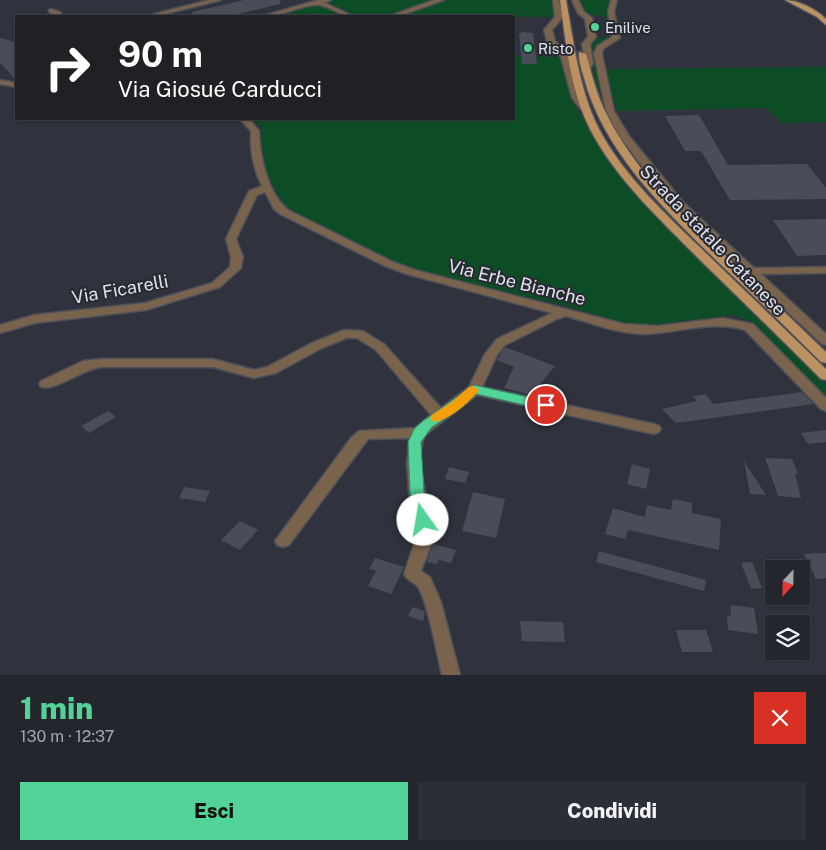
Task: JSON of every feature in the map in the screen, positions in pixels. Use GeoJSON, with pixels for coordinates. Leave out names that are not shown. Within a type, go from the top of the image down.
{"type":"FeatureCollection","features":[{"type":"Feature","properties":{"kind":"main road","name":"Strada statale Catanese"},"geometry":{"type":"LineString","coordinates":[[563,0],[577,76],[587,111],[596,130],[620,166],[660,215],[826,376]]}},
{"type":"Feature","properties":{"kind":"main road","name":"Strada statale Catanese"},"geometry":{"type":"LineString","coordinates":[[570,0],[585,71],[604,121],[633,167],[674,213],[826,359]]}},
{"type":"Feature","properties":{"kind":"main road"},"geometry":{"type":"LineString","coordinates":[[788,0],[819,16],[826,23]]}},
{"type":"Feature","properties":{"kind":"street"},"geometry":{"type":"LineString","coordinates":[[158,15],[218,0]]}},
{"type":"Feature","properties":{"kind":"street"},"geometry":{"type":"LineString","coordinates":[[269,15],[317,1],[328,0]]}},
{"type":"Feature","properties":{"kind":"street"},"geometry":{"type":"LineString","coordinates":[[556,0],[559,17],[548,30],[551,42],[565,56],[576,98],[587,111]]}},
{"type":"Feature","properties":{"kind":"street"},"geometry":{"type":"LineString","coordinates":[[575,0],[588,18],[592,37],[586,44],[589,63],[585,71]]}},
{"type":"Feature","properties":{"kind":"street"},"geometry":{"type":"LineString","coordinates":[[614,0],[611,12],[616,38],[600,48],[598,54],[610,111],[642,160],[679,204],[826,341]]}},
{"type":"Feature","properties":{"kind":"street"},"geometry":{"type":"LineString","coordinates":[[317,1],[348,15]]}},
{"type":"Feature","properties":{"kind":"street"},"geometry":{"type":"LineString","coordinates":[[397,15],[437,1]]}},
{"type":"Feature","properties":{"kind":"street"},"geometry":{"type":"LineString","coordinates":[[51,11],[58,12],[60,15]]}},
{"type":"Feature","properties":{"kind":"street"},"geometry":{"type":"LineString","coordinates":[[0,82],[15,86]]}},
{"type":"Feature","properties":{"kind":"street"},"geometry":{"type":"LineString","coordinates":[[0,90],[15,86]]}},
{"type":"Feature","properties":{"kind":"street","name":"Via Erbe Bianche"},"geometry":{"type":"LineString","coordinates":[[245,120],[256,131],[254,153],[267,188],[278,207],[284,212],[389,264],[454,284],[624,328],[645,330],[723,320],[749,326],[826,406]]}},
{"type":"Feature","properties":{"kind":"street","name":"Via Ficarelli"},"geometry":{"type":"LineString","coordinates":[[0,329],[34,319],[146,306],[216,285],[235,268],[237,257],[232,239],[245,208],[253,193],[267,188]]}},
{"type":"Feature","properties":{"kind":"street"},"geometry":{"type":"LineString","coordinates":[[751,271],[826,270]]}},
{"type":"Feature","properties":{"kind":"street"},"geometry":{"type":"LineString","coordinates":[[451,675],[432,602],[424,582],[412,574],[426,533],[417,493],[414,442],[419,433],[474,390],[491,354],[501,342],[553,316],[568,312]]}},
{"type":"Feature","properties":{"kind":"street"},"geometry":{"type":"LineString","coordinates":[[46,384],[82,367],[101,363],[214,362],[244,373],[259,374],[271,370],[316,346],[344,334],[352,333],[369,339],[380,347],[440,416]]}},
{"type":"Feature","properties":{"kind":"street"},"geometry":{"type":"LineString","coordinates":[[474,390],[654,429]]}},
{"type":"Feature","properties":{"kind":"street"},"geometry":{"type":"LineString","coordinates":[[284,541],[356,442],[364,434],[419,433]]}},
{"type":"Feature","properties":{"kind":"green space"},"geometry":{"type":"Polygon","coordinates":[[[334,0],[426,0],[430,2],[391,15],[356,15],[326,2],[334,0]]]}},
{"type":"Feature","properties":{"kind":"green space"},"geometry":{"type":"Polygon","coordinates":[[[445,0],[554,0],[557,17],[515,17],[515,15],[402,15],[445,0]]]}},
{"type":"Feature","properties":{"kind":"green space"},"geometry":{"type":"Polygon","coordinates":[[[579,0],[610,0],[608,14],[613,36],[594,51],[601,99],[594,78],[589,44],[595,38],[609,38],[605,16],[589,13],[583,9],[579,0]]]}},
{"type":"Feature","properties":{"kind":"green space"},"geometry":{"type":"Polygon","coordinates":[[[318,4],[342,15],[277,15],[318,4]]]}},
{"type":"Feature","properties":{"kind":"green space"},"geometry":{"type":"Polygon","coordinates":[[[515,56],[561,57],[572,98],[577,109],[610,162],[652,213],[826,385],[826,398],[750,321],[732,315],[645,326],[625,324],[563,305],[463,283],[393,262],[286,209],[266,176],[259,152],[262,128],[253,120],[515,120],[515,56]]]}},
{"type":"Feature","properties":{"kind":"green space"},"geometry":{"type":"Polygon","coordinates":[[[826,67],[826,122],[781,123],[767,108],[617,111],[606,71],[614,69],[826,67]]]}},
{"type":"Feature","properties":{"kind":"building"},"geometry":{"type":"Polygon","coordinates":[[[244,0],[280,0],[280,4],[234,15],[193,15],[192,12],[244,0]]]}},
{"type":"Feature","properties":{"kind":"building"},"geometry":{"type":"Polygon","coordinates":[[[523,32],[533,33],[537,64],[522,64],[519,34],[523,32]]]}},
{"type":"Feature","properties":{"kind":"building"},"geometry":{"type":"Polygon","coordinates":[[[0,38],[15,42],[15,79],[0,63],[0,38]]]}},
{"type":"Feature","properties":{"kind":"building"},"geometry":{"type":"Polygon","coordinates":[[[699,115],[728,165],[807,164],[826,188],[826,199],[730,200],[701,151],[685,151],[665,116],[699,115]]]}},
{"type":"Feature","properties":{"kind":"building"},"geometry":{"type":"Polygon","coordinates":[[[826,219],[826,255],[797,256],[773,220],[826,219]]]}},
{"type":"Feature","properties":{"kind":"building"},"geometry":{"type":"Polygon","coordinates":[[[505,347],[555,366],[531,395],[504,388],[514,367],[497,360],[505,347]]]}},
{"type":"Feature","properties":{"kind":"building"},"geometry":{"type":"Polygon","coordinates":[[[802,392],[814,404],[676,423],[662,409],[697,401],[693,396],[706,394],[713,404],[802,392]]]}},
{"type":"Feature","properties":{"kind":"building"},"geometry":{"type":"Polygon","coordinates":[[[108,411],[116,417],[89,433],[81,426],[108,411]]]}},
{"type":"Feature","properties":{"kind":"building"},"geometry":{"type":"Polygon","coordinates":[[[826,430],[826,442],[808,444],[801,433],[826,430]]]}},
{"type":"Feature","properties":{"kind":"building"},"geometry":{"type":"Polygon","coordinates":[[[765,458],[792,459],[798,474],[795,474],[801,498],[778,496],[765,458]]]}},
{"type":"Feature","properties":{"kind":"building"},"geometry":{"type":"Polygon","coordinates":[[[744,461],[766,495],[750,494],[744,461]]]}},
{"type":"Feature","properties":{"kind":"building"},"geometry":{"type":"Polygon","coordinates":[[[632,464],[650,469],[646,489],[627,484],[632,464]]]}},
{"type":"Feature","properties":{"kind":"building"},"geometry":{"type":"Polygon","coordinates":[[[449,467],[469,472],[465,483],[445,479],[449,467]]]}},
{"type":"Feature","properties":{"kind":"building"},"geometry":{"type":"Polygon","coordinates":[[[184,487],[210,491],[205,502],[179,498],[184,487]]]}},
{"type":"Feature","properties":{"kind":"building"},"geometry":{"type":"Polygon","coordinates":[[[473,492],[505,499],[496,538],[462,531],[473,492]]]}},
{"type":"Feature","properties":{"kind":"building"},"geometry":{"type":"Polygon","coordinates":[[[673,499],[692,503],[692,513],[721,519],[719,550],[628,530],[625,539],[605,534],[613,508],[645,517],[647,505],[671,510],[673,499]]]}},
{"type":"Feature","properties":{"kind":"building"},"geometry":{"type":"Polygon","coordinates":[[[240,521],[258,530],[240,550],[221,540],[240,521]]]}},
{"type":"Feature","properties":{"kind":"building"},"geometry":{"type":"Polygon","coordinates":[[[433,544],[456,550],[451,563],[439,560],[437,564],[427,562],[433,544]]]}},
{"type":"Feature","properties":{"kind":"building"},"geometry":{"type":"Polygon","coordinates":[[[599,551],[706,580],[704,591],[596,562],[599,551]]]}},
{"type":"Feature","properties":{"kind":"building"},"geometry":{"type":"Polygon","coordinates":[[[826,553],[826,578],[816,579],[810,566],[810,560],[807,560],[804,554],[826,553]]]}},
{"type":"Feature","properties":{"kind":"building"},"geometry":{"type":"Polygon","coordinates":[[[375,558],[404,567],[391,594],[368,586],[376,571],[369,569],[375,558]]]}},
{"type":"Feature","properties":{"kind":"building"},"geometry":{"type":"Polygon","coordinates":[[[752,562],[762,588],[751,589],[741,563],[752,562]]]}},
{"type":"Feature","properties":{"kind":"building"},"geometry":{"type":"Polygon","coordinates":[[[730,605],[754,608],[758,634],[728,630],[727,615],[731,616],[730,605]]]}},
{"type":"Feature","properties":{"kind":"building"},"geometry":{"type":"Polygon","coordinates":[[[412,607],[425,611],[423,621],[408,616],[412,607]]]}},
{"type":"Feature","properties":{"kind":"building"},"geometry":{"type":"Polygon","coordinates":[[[520,621],[563,622],[565,642],[522,641],[520,621]]]}},
{"type":"Feature","properties":{"kind":"building"},"geometry":{"type":"Polygon","coordinates":[[[676,630],[706,630],[713,652],[682,652],[676,630]]]}},
{"type":"Feature","properties":{"kind":"slow traffic"},"geometry":{"type":"LineString","coordinates":[[436,418],[456,405],[473,390]]}},
{"type":"Feature","properties":{"kind":"place","name":"Enilive"},"geometry":{"type":"Point","coordinates":[595,27]}},
{"type":"Feature","properties":{"kind":"place","name":"Risto"},"geometry":{"type":"Point","coordinates":[528,48]}},
{"type":"Feature","properties":{"kind":"route"},"geometry":{"type":"LineString","coordinates":[[423,520],[417,493],[414,442],[419,433],[428,424],[474,390],[546,405]]}}]}
